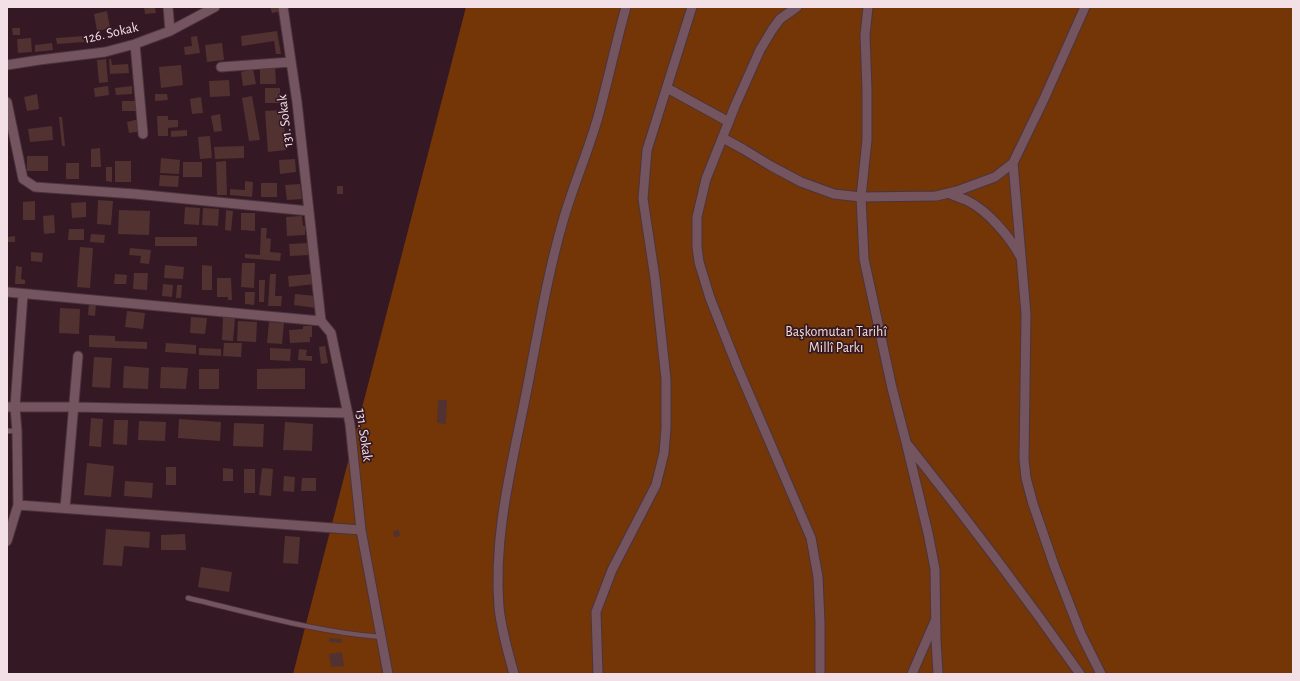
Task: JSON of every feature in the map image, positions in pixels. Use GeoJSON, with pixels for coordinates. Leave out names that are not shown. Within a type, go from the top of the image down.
{"type":"FeatureCollection","features":[{"type":"Feature","properties":{"kind":"street"},"geometry":{"type":"LineString","coordinates":[[168,7],[170,31]]}},
{"type":"Feature","properties":{"kind":"street","name":"126. Sokak"},"geometry":{"type":"LineString","coordinates":[[7,65],[105,52],[134,44],[170,31],[215,7]]}},
{"type":"Feature","properties":{"kind":"street","name":"131. Sokak"},"geometry":{"type":"LineString","coordinates":[[283,7],[322,321],[331,333],[348,413],[361,530],[388,674]]}},
{"type":"Feature","properties":{"kind":"street"},"geometry":{"type":"LineString","coordinates":[[514,674],[507,650],[499,608],[498,566],[500,538],[509,481],[543,301],[574,185],[598,118],[626,7]]}},
{"type":"Feature","properties":{"kind":"street"},"geometry":{"type":"LineString","coordinates":[[598,674],[596,612],[612,570],[656,485],[664,454],[666,428],[666,379],[656,278],[643,199],[647,150],[692,7]]}},
{"type":"Feature","properties":{"kind":"street"},"geometry":{"type":"LineString","coordinates":[[797,7],[780,19],[760,50],[706,179],[697,217],[696,241],[710,298],[737,366],[811,538],[818,577],[820,674]]}},
{"type":"Feature","properties":{"kind":"street"},"geometry":{"type":"LineString","coordinates":[[868,7],[865,35],[867,140],[861,197],[864,259],[892,388],[936,569],[938,674]]}},
{"type":"Feature","properties":{"kind":"street"},"geometry":{"type":"LineString","coordinates":[[723,138],[801,182],[834,194],[861,197],[936,196],[957,191],[995,178],[1013,163],[1044,99],[1085,7]]}},
{"type":"Feature","properties":{"kind":"street"},"geometry":{"type":"LineString","coordinates":[[134,44],[143,134]]}},
{"type":"Feature","properties":{"kind":"street"},"geometry":{"type":"LineString","coordinates":[[221,67],[291,62]]}},
{"type":"Feature","properties":{"kind":"street"},"geometry":{"type":"LineString","coordinates":[[667,88],[729,122]]}},
{"type":"Feature","properties":{"kind":"street"},"geometry":{"type":"LineString","coordinates":[[7,102],[23,179],[34,187],[135,194],[309,211]]}},
{"type":"Feature","properties":{"kind":"street"},"geometry":{"type":"LineString","coordinates":[[1013,163],[1026,314],[1024,459],[1026,478],[1033,504],[1054,565],[1081,634],[1101,674]]}},
{"type":"Feature","properties":{"kind":"street"},"geometry":{"type":"LineString","coordinates":[[948,193],[969,202],[984,212],[1014,245],[1022,261]]}},
{"type":"Feature","properties":{"kind":"street"},"geometry":{"type":"LineString","coordinates":[[7,292],[322,321]]}},
{"type":"Feature","properties":{"kind":"street"},"geometry":{"type":"LineString","coordinates":[[7,541],[18,505],[17,431],[11,407],[23,294]]}},
{"type":"Feature","properties":{"kind":"street"},"geometry":{"type":"LineString","coordinates":[[65,508],[78,356]]}},
{"type":"Feature","properties":{"kind":"street"},"geometry":{"type":"LineString","coordinates":[[11,407],[348,413]]}},
{"type":"Feature","properties":{"kind":"street"},"geometry":{"type":"LineString","coordinates":[[906,442],[947,494],[1080,674]]}},
{"type":"Feature","properties":{"kind":"street"},"geometry":{"type":"LineString","coordinates":[[18,505],[361,530]]}},
{"type":"Feature","properties":{"kind":"street"},"geometry":{"type":"LineString","coordinates":[[912,674],[936,618]]}},
{"type":"Feature","properties":{"kind":"lane"},"geometry":{"type":"LineString","coordinates":[[7,431],[17,431]]}},
{"type":"Feature","properties":{"kind":"lane"},"geometry":{"type":"LineString","coordinates":[[188,598],[310,627],[360,636],[381,637]]}},
{"type":"Feature","properties":{"kind":"green space","name":"Başkomutan Tarihî Millî Parkı"},"geometry":{"type":"Polygon","coordinates":[[[466,7],[1293,7],[1293,674],[293,674],[466,7]]]}},
{"type":"Feature","properties":{"kind":"building"},"geometry":{"type":"Polygon","coordinates":[[[144,7],[155,7],[156,13],[145,14],[144,7]]]}},
{"type":"Feature","properties":{"kind":"building"},"geometry":{"type":"Polygon","coordinates":[[[270,7],[282,7],[282,11],[272,13],[270,7]]]}},
{"type":"Feature","properties":{"kind":"building"},"geometry":{"type":"Polygon","coordinates":[[[107,11],[110,28],[97,31],[94,14],[107,11]]]}},
{"type":"Feature","properties":{"kind":"building"},"geometry":{"type":"Polygon","coordinates":[[[12,28],[20,28],[20,35],[13,35],[12,28]]]}},
{"type":"Feature","properties":{"kind":"building"},"geometry":{"type":"Polygon","coordinates":[[[277,31],[281,54],[276,54],[274,41],[242,46],[241,36],[277,31]]]}},
{"type":"Feature","properties":{"kind":"building"},"geometry":{"type":"Polygon","coordinates":[[[84,36],[84,42],[57,44],[56,38],[84,36]]]}},
{"type":"Feature","properties":{"kind":"building"},"geometry":{"type":"Polygon","coordinates":[[[197,36],[200,53],[185,55],[184,47],[192,46],[191,37],[197,36]]]}},
{"type":"Feature","properties":{"kind":"building"},"geometry":{"type":"Polygon","coordinates":[[[31,38],[32,52],[18,53],[17,39],[31,38]]]}},
{"type":"Feature","properties":{"kind":"building"},"geometry":{"type":"Polygon","coordinates":[[[52,43],[53,50],[35,52],[35,45],[52,43]]]}},
{"type":"Feature","properties":{"kind":"building"},"geometry":{"type":"Polygon","coordinates":[[[222,43],[224,60],[207,62],[205,45],[222,43]]]}},
{"type":"Feature","properties":{"kind":"building"},"geometry":{"type":"Polygon","coordinates":[[[106,59],[108,82],[99,83],[97,60],[106,59]]]}},
{"type":"Feature","properties":{"kind":"building"},"geometry":{"type":"Polygon","coordinates":[[[109,59],[111,59],[112,65],[128,64],[129,73],[110,74],[109,59]]]}},
{"type":"Feature","properties":{"kind":"building"},"geometry":{"type":"Polygon","coordinates":[[[181,65],[183,85],[161,88],[159,67],[181,65]]]}},
{"type":"Feature","properties":{"kind":"building"},"geometry":{"type":"Polygon","coordinates":[[[260,66],[275,66],[276,84],[260,84],[260,66]]]}},
{"type":"Feature","properties":{"kind":"building"},"geometry":{"type":"Polygon","coordinates":[[[253,69],[256,84],[243,86],[241,72],[253,69]]]}},
{"type":"Feature","properties":{"kind":"building"},"geometry":{"type":"Polygon","coordinates":[[[229,80],[230,96],[210,97],[209,81],[229,80]]]}},
{"type":"Feature","properties":{"kind":"building"},"geometry":{"type":"Polygon","coordinates":[[[108,86],[109,95],[95,97],[94,88],[108,86]]]}},
{"type":"Feature","properties":{"kind":"building"},"geometry":{"type":"Polygon","coordinates":[[[132,86],[132,94],[116,95],[115,88],[132,86]]]}},
{"type":"Feature","properties":{"kind":"building"},"geometry":{"type":"Polygon","coordinates":[[[265,88],[280,88],[280,103],[265,103],[265,88]]]}},
{"type":"Feature","properties":{"kind":"building"},"geometry":{"type":"Polygon","coordinates":[[[37,94],[39,109],[27,111],[24,97],[37,94]]]}},
{"type":"Feature","properties":{"kind":"building"},"geometry":{"type":"Polygon","coordinates":[[[155,94],[167,94],[168,100],[155,101],[155,94]]]}},
{"type":"Feature","properties":{"kind":"building"},"geometry":{"type":"Polygon","coordinates":[[[252,96],[260,140],[249,141],[242,98],[252,96]]]}},
{"type":"Feature","properties":{"kind":"building"},"geometry":{"type":"Polygon","coordinates":[[[201,97],[203,113],[192,114],[190,99],[201,97]]]}},
{"type":"Feature","properties":{"kind":"building"},"geometry":{"type":"Polygon","coordinates":[[[122,101],[137,101],[136,111],[122,111],[122,101]]]}},
{"type":"Feature","properties":{"kind":"building"},"geometry":{"type":"Polygon","coordinates":[[[283,110],[286,150],[268,152],[265,111],[283,110]]]}},
{"type":"Feature","properties":{"kind":"building"},"geometry":{"type":"Polygon","coordinates":[[[220,114],[222,131],[214,132],[211,116],[220,114]]]}},
{"type":"Feature","properties":{"kind":"building"},"geometry":{"type":"Polygon","coordinates":[[[157,116],[168,116],[168,120],[178,120],[178,127],[168,128],[168,136],[158,136],[157,116]]]}},
{"type":"Feature","properties":{"kind":"building"},"geometry":{"type":"Polygon","coordinates":[[[59,117],[62,117],[65,146],[62,146],[59,117]]]}},
{"type":"Feature","properties":{"kind":"building"},"geometry":{"type":"Polygon","coordinates":[[[139,119],[142,131],[129,133],[127,122],[139,119]]]}},
{"type":"Feature","properties":{"kind":"building"},"geometry":{"type":"Polygon","coordinates":[[[52,126],[53,140],[30,142],[28,129],[52,126]]]}},
{"type":"Feature","properties":{"kind":"building"},"geometry":{"type":"Polygon","coordinates":[[[187,130],[187,136],[171,137],[171,131],[187,130]]]}},
{"type":"Feature","properties":{"kind":"building"},"geometry":{"type":"Polygon","coordinates":[[[210,136],[212,158],[200,159],[198,137],[210,136]]]}},
{"type":"Feature","properties":{"kind":"building"},"geometry":{"type":"Polygon","coordinates":[[[244,146],[244,158],[215,159],[214,147],[244,146]]]}},
{"type":"Feature","properties":{"kind":"building"},"geometry":{"type":"Polygon","coordinates":[[[100,148],[101,167],[91,167],[91,149],[100,148]]]}},
{"type":"Feature","properties":{"kind":"building"},"geometry":{"type":"Polygon","coordinates":[[[27,156],[48,156],[48,171],[27,171],[27,156]]]}},
{"type":"Feature","properties":{"kind":"building"},"geometry":{"type":"Polygon","coordinates":[[[161,158],[180,160],[179,174],[160,173],[161,158]]]}},
{"type":"Feature","properties":{"kind":"building"},"geometry":{"type":"Polygon","coordinates":[[[295,159],[296,172],[280,174],[279,160],[295,159]]]}},
{"type":"Feature","properties":{"kind":"building"},"geometry":{"type":"Polygon","coordinates":[[[115,161],[131,161],[131,182],[115,182],[115,161]]]}},
{"type":"Feature","properties":{"kind":"building"},"geometry":{"type":"Polygon","coordinates":[[[226,161],[227,195],[217,195],[216,162],[226,161]]]}},
{"type":"Feature","properties":{"kind":"building"},"geometry":{"type":"Polygon","coordinates":[[[183,162],[202,162],[202,177],[183,177],[183,162]]]}},
{"type":"Feature","properties":{"kind":"building"},"geometry":{"type":"Polygon","coordinates":[[[66,163],[79,163],[79,179],[66,179],[66,163]]]}},
{"type":"Feature","properties":{"kind":"building"},"geometry":{"type":"Polygon","coordinates":[[[106,167],[112,167],[112,182],[106,181],[106,167]]]}},
{"type":"Feature","properties":{"kind":"building"},"geometry":{"type":"Polygon","coordinates":[[[160,175],[179,176],[178,187],[159,186],[160,175]]]}},
{"type":"Feature","properties":{"kind":"building"},"geometry":{"type":"Polygon","coordinates":[[[245,181],[253,182],[252,197],[230,195],[230,189],[245,190],[245,181]]]}},
{"type":"Feature","properties":{"kind":"building"},"geometry":{"type":"Polygon","coordinates":[[[261,183],[277,183],[277,197],[261,197],[261,183]]]}},
{"type":"Feature","properties":{"kind":"building"},"geometry":{"type":"Polygon","coordinates":[[[300,184],[302,199],[287,200],[285,185],[300,184]]]}},
{"type":"Feature","properties":{"kind":"building"},"geometry":{"type":"Polygon","coordinates":[[[337,186],[343,186],[343,194],[337,194],[337,186]]]}},
{"type":"Feature","properties":{"kind":"building"},"geometry":{"type":"Polygon","coordinates":[[[98,200],[113,201],[111,225],[97,224],[98,200]]]}},
{"type":"Feature","properties":{"kind":"building"},"geometry":{"type":"Polygon","coordinates":[[[35,201],[35,220],[23,220],[23,202],[35,201]]]}},
{"type":"Feature","properties":{"kind":"building"},"geometry":{"type":"Polygon","coordinates":[[[86,202],[86,217],[72,218],[71,203],[86,202]]]}},
{"type":"Feature","properties":{"kind":"building"},"geometry":{"type":"Polygon","coordinates":[[[185,207],[200,208],[199,225],[184,224],[185,207]]]}},
{"type":"Feature","properties":{"kind":"building"},"geometry":{"type":"Polygon","coordinates":[[[203,208],[219,209],[218,226],[202,225],[203,208]]]}},
{"type":"Feature","properties":{"kind":"building"},"geometry":{"type":"Polygon","coordinates":[[[119,210],[150,211],[149,235],[118,234],[119,210]]]}},
{"type":"Feature","properties":{"kind":"building"},"geometry":{"type":"Polygon","coordinates":[[[226,210],[233,211],[231,231],[225,230],[226,210]]]}},
{"type":"Feature","properties":{"kind":"building"},"geometry":{"type":"Polygon","coordinates":[[[241,213],[255,213],[255,231],[241,230],[241,213]]]}},
{"type":"Feature","properties":{"kind":"building"},"geometry":{"type":"Polygon","coordinates":[[[54,215],[55,233],[44,234],[43,216],[54,215]]]}},
{"type":"Feature","properties":{"kind":"building"},"geometry":{"type":"Polygon","coordinates":[[[302,216],[303,226],[305,226],[305,235],[287,236],[286,217],[302,216]]]}},
{"type":"Feature","properties":{"kind":"building"},"geometry":{"type":"Polygon","coordinates":[[[261,228],[267,228],[266,238],[271,239],[270,252],[281,253],[280,261],[245,258],[245,254],[260,255],[261,228]]]}},
{"type":"Feature","properties":{"kind":"building"},"geometry":{"type":"Polygon","coordinates":[[[69,229],[84,229],[84,240],[68,240],[69,229]]]}},
{"type":"Feature","properties":{"kind":"building"},"geometry":{"type":"Polygon","coordinates":[[[91,234],[105,235],[104,243],[90,242],[91,234]]]}},
{"type":"Feature","properties":{"kind":"building"},"geometry":{"type":"Polygon","coordinates":[[[15,236],[15,242],[7,242],[7,237],[15,236]]]}},
{"type":"Feature","properties":{"kind":"building"},"geometry":{"type":"Polygon","coordinates":[[[155,237],[197,237],[197,246],[155,246],[155,237]]]}},
{"type":"Feature","properties":{"kind":"building"},"geometry":{"type":"Polygon","coordinates":[[[308,243],[308,255],[290,256],[289,244],[308,243]]]}},
{"type":"Feature","properties":{"kind":"building"},"geometry":{"type":"Polygon","coordinates":[[[80,247],[93,248],[90,288],[77,287],[80,247]]]}},
{"type":"Feature","properties":{"kind":"building"},"geometry":{"type":"Polygon","coordinates":[[[130,248],[151,250],[149,264],[140,263],[141,256],[129,255],[130,248]]]}},
{"type":"Feature","properties":{"kind":"building"},"geometry":{"type":"Polygon","coordinates":[[[31,252],[43,253],[42,262],[31,261],[31,252]]]}},
{"type":"Feature","properties":{"kind":"building"},"geometry":{"type":"Polygon","coordinates":[[[242,263],[255,263],[254,288],[241,287],[242,263]]]}},
{"type":"Feature","properties":{"kind":"building"},"geometry":{"type":"Polygon","coordinates":[[[165,265],[184,267],[183,279],[164,278],[165,265]]]}},
{"type":"Feature","properties":{"kind":"building"},"geometry":{"type":"Polygon","coordinates":[[[202,265],[212,266],[212,290],[202,290],[202,265]]]}},
{"type":"Feature","properties":{"kind":"building"},"geometry":{"type":"Polygon","coordinates":[[[16,266],[22,267],[21,279],[25,280],[25,284],[15,284],[16,266]]]}},
{"type":"Feature","properties":{"kind":"building"},"geometry":{"type":"Polygon","coordinates":[[[134,273],[148,273],[147,290],[133,289],[134,273]]]}},
{"type":"Feature","properties":{"kind":"building"},"geometry":{"type":"Polygon","coordinates":[[[115,274],[127,275],[126,284],[114,284],[115,274]]]}},
{"type":"Feature","properties":{"kind":"building"},"geometry":{"type":"Polygon","coordinates":[[[270,274],[276,274],[275,296],[282,296],[281,306],[268,306],[270,274]]]}},
{"type":"Feature","properties":{"kind":"building"},"geometry":{"type":"Polygon","coordinates":[[[313,274],[314,284],[289,287],[288,276],[313,274]]]}},
{"type":"Feature","properties":{"kind":"building"},"geometry":{"type":"Polygon","coordinates":[[[217,278],[231,278],[232,300],[228,300],[228,297],[217,297],[217,278]]]}},
{"type":"Feature","properties":{"kind":"building"},"geometry":{"type":"Polygon","coordinates":[[[259,280],[265,280],[264,302],[259,302],[259,280]]]}},
{"type":"Feature","properties":{"kind":"building"},"geometry":{"type":"Polygon","coordinates":[[[163,284],[173,285],[172,297],[162,296],[163,284]]]}},
{"type":"Feature","properties":{"kind":"building"},"geometry":{"type":"Polygon","coordinates":[[[177,285],[182,285],[181,298],[176,298],[177,285]]]}},
{"type":"Feature","properties":{"kind":"building"},"geometry":{"type":"Polygon","coordinates":[[[245,292],[255,292],[254,305],[245,304],[245,292]]]}},
{"type":"Feature","properties":{"kind":"building"},"geometry":{"type":"Polygon","coordinates":[[[295,294],[316,296],[316,308],[294,305],[295,294]]]}},
{"type":"Feature","properties":{"kind":"building"},"geometry":{"type":"Polygon","coordinates":[[[89,303],[96,304],[95,316],[88,315],[89,303]]]}},
{"type":"Feature","properties":{"kind":"building"},"geometry":{"type":"Polygon","coordinates":[[[60,308],[80,309],[79,334],[59,333],[60,308]]]}},
{"type":"Feature","properties":{"kind":"building"},"geometry":{"type":"Polygon","coordinates":[[[127,311],[145,313],[143,329],[125,327],[127,311]]]}},
{"type":"Feature","properties":{"kind":"building"},"geometry":{"type":"Polygon","coordinates":[[[191,317],[207,318],[205,334],[190,333],[191,317]]]}},
{"type":"Feature","properties":{"kind":"building"},"geometry":{"type":"Polygon","coordinates":[[[223,317],[235,318],[233,341],[222,340],[223,317]]]}},
{"type":"Feature","properties":{"kind":"building"},"geometry":{"type":"Polygon","coordinates":[[[238,321],[257,322],[256,342],[237,341],[238,321]]]}},
{"type":"Feature","properties":{"kind":"building"},"geometry":{"type":"Polygon","coordinates":[[[269,322],[284,323],[282,344],[267,343],[269,322]]]}},
{"type":"Feature","properties":{"kind":"building"},"geometry":{"type":"Polygon","coordinates":[[[303,326],[312,326],[312,337],[310,337],[310,342],[290,343],[289,330],[303,329],[303,326]]]}},
{"type":"Feature","properties":{"kind":"building"},"geometry":{"type":"Polygon","coordinates":[[[89,335],[115,336],[115,341],[147,342],[147,349],[89,347],[89,335]]]}},
{"type":"Feature","properties":{"kind":"building"},"geometry":{"type":"Polygon","coordinates":[[[166,343],[196,345],[196,354],[165,352],[166,343]]]}},
{"type":"Feature","properties":{"kind":"building"},"geometry":{"type":"Polygon","coordinates":[[[224,343],[242,343],[241,357],[223,356],[224,343]]]}},
{"type":"Feature","properties":{"kind":"building"},"geometry":{"type":"Polygon","coordinates":[[[325,346],[328,363],[321,364],[319,347],[325,346]]]}},
{"type":"Feature","properties":{"kind":"building"},"geometry":{"type":"Polygon","coordinates":[[[199,348],[221,349],[221,356],[199,355],[199,348]]]}},
{"type":"Feature","properties":{"kind":"building"},"geometry":{"type":"Polygon","coordinates":[[[270,348],[291,349],[290,361],[270,360],[270,348]]]}},
{"type":"Feature","properties":{"kind":"building"},"geometry":{"type":"Polygon","coordinates":[[[299,349],[307,350],[306,356],[312,356],[312,361],[298,360],[299,349]]]}},
{"type":"Feature","properties":{"kind":"building"},"geometry":{"type":"Polygon","coordinates":[[[94,357],[112,358],[110,388],[92,387],[94,357]]]}},
{"type":"Feature","properties":{"kind":"building"},"geometry":{"type":"Polygon","coordinates":[[[124,366],[149,368],[148,389],[123,388],[124,366]]]}},
{"type":"Feature","properties":{"kind":"building"},"geometry":{"type":"Polygon","coordinates":[[[161,367],[188,368],[186,389],[160,388],[161,367]]]}},
{"type":"Feature","properties":{"kind":"building"},"geometry":{"type":"Polygon","coordinates":[[[305,368],[305,389],[257,389],[257,369],[305,368]]]}},
{"type":"Feature","properties":{"kind":"building"},"geometry":{"type":"Polygon","coordinates":[[[199,369],[219,369],[219,389],[199,389],[199,369]]]}},
{"type":"Feature","properties":{"kind":"building"},"geometry":{"type":"Polygon","coordinates":[[[438,400],[447,400],[446,424],[437,423],[438,400]]]}},
{"type":"Feature","properties":{"kind":"building"},"geometry":{"type":"Polygon","coordinates":[[[91,418],[103,419],[101,447],[89,446],[91,418]]]}},
{"type":"Feature","properties":{"kind":"building"},"geometry":{"type":"Polygon","coordinates":[[[179,419],[221,422],[220,441],[178,438],[179,419]]]}},
{"type":"Feature","properties":{"kind":"building"},"geometry":{"type":"Polygon","coordinates":[[[114,420],[128,420],[127,445],[113,444],[114,420]]]}},
{"type":"Feature","properties":{"kind":"building"},"geometry":{"type":"Polygon","coordinates":[[[139,421],[166,422],[165,441],[138,440],[139,421]]]}},
{"type":"Feature","properties":{"kind":"building"},"geometry":{"type":"Polygon","coordinates":[[[285,422],[313,424],[312,451],[283,450],[285,422]]]}},
{"type":"Feature","properties":{"kind":"building"},"geometry":{"type":"Polygon","coordinates":[[[234,423],[264,424],[263,447],[233,446],[234,423]]]}},
{"type":"Feature","properties":{"kind":"building"},"geometry":{"type":"Polygon","coordinates":[[[87,463],[114,466],[111,497],[84,495],[87,463]]]}},
{"type":"Feature","properties":{"kind":"building"},"geometry":{"type":"Polygon","coordinates":[[[166,467],[176,467],[176,485],[166,485],[166,467]]]}},
{"type":"Feature","properties":{"kind":"building"},"geometry":{"type":"Polygon","coordinates":[[[223,468],[233,469],[233,481],[223,481],[223,468]]]}},
{"type":"Feature","properties":{"kind":"building"},"geometry":{"type":"Polygon","coordinates":[[[262,468],[273,469],[271,496],[259,495],[262,468]]]}},
{"type":"Feature","properties":{"kind":"building"},"geometry":{"type":"Polygon","coordinates":[[[244,469],[255,469],[255,493],[244,493],[244,469]]]}},
{"type":"Feature","properties":{"kind":"building"},"geometry":{"type":"Polygon","coordinates":[[[284,476],[295,477],[294,492],[283,491],[284,476]]]}},
{"type":"Feature","properties":{"kind":"building"},"geometry":{"type":"Polygon","coordinates":[[[302,478],[316,478],[316,491],[301,491],[302,478]]]}},
{"type":"Feature","properties":{"kind":"building"},"geometry":{"type":"Polygon","coordinates":[[[125,481],[153,483],[152,498],[124,496],[125,481]]]}},
{"type":"Feature","properties":{"kind":"building"},"geometry":{"type":"Polygon","coordinates":[[[106,529],[150,532],[149,548],[124,546],[122,566],[103,565],[106,529]]]}},
{"type":"Feature","properties":{"kind":"building"},"geometry":{"type":"Polygon","coordinates":[[[399,530],[400,536],[394,537],[393,531],[399,530]]]}},
{"type":"Feature","properties":{"kind":"building"},"geometry":{"type":"Polygon","coordinates":[[[185,534],[186,550],[161,550],[161,535],[185,534]]]}},
{"type":"Feature","properties":{"kind":"building"},"geometry":{"type":"Polygon","coordinates":[[[285,536],[300,537],[298,564],[283,563],[285,536]]]}},
{"type":"Feature","properties":{"kind":"building"},"geometry":{"type":"Polygon","coordinates":[[[201,567],[232,572],[229,592],[198,587],[201,567]]]}},
{"type":"Feature","properties":{"kind":"building"},"geometry":{"type":"Polygon","coordinates":[[[329,638],[342,639],[342,643],[329,642],[329,638]]]}},
{"type":"Feature","properties":{"kind":"building"},"geometry":{"type":"Polygon","coordinates":[[[342,652],[344,666],[331,667],[329,654],[342,652]]]}}]}
